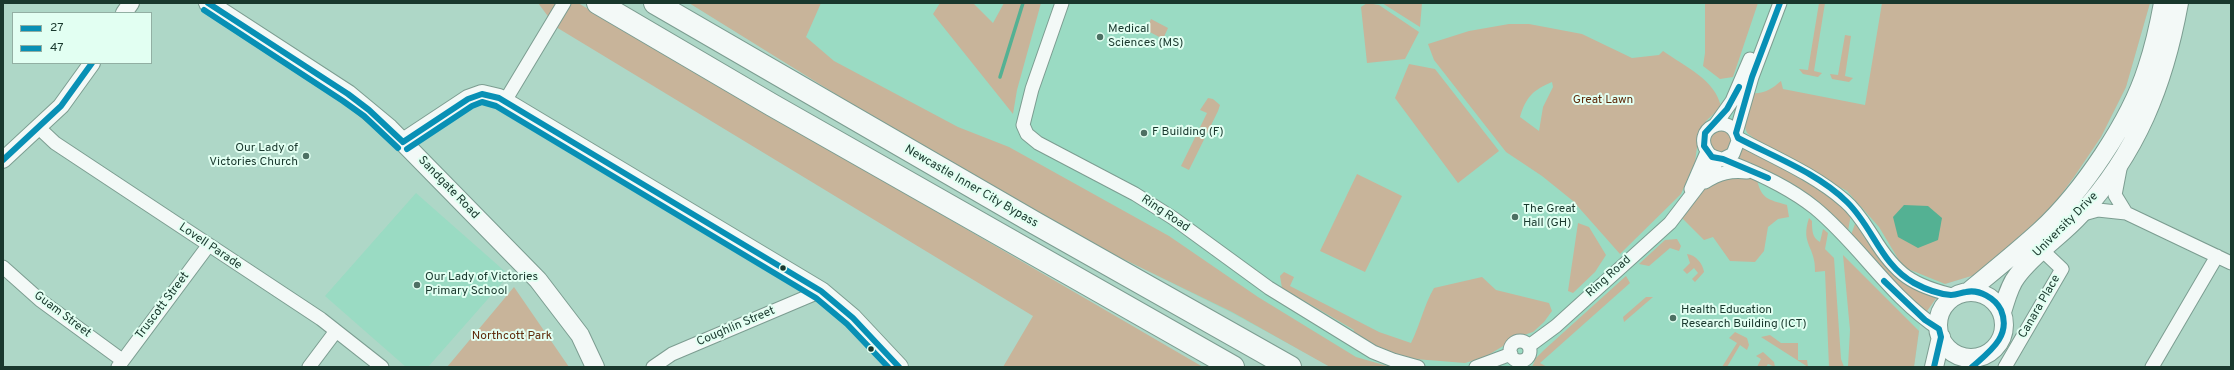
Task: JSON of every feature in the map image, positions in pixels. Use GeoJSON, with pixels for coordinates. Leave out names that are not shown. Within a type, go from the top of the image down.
{"type":"FeatureCollection","features":[{"type":"Feature","properties":{"kind":"highway"},"geometry":{"type":"LineString","coordinates":[[598,3],[786,113],[1233,367]]}},
{"type":"Feature","properties":{"kind":"highway","name":"Newcastle Inner City Bypass"},"geometry":{"type":"LineString","coordinates":[[655,3],[1035,224],[1290,367]]}},
{"type":"Feature","properties":{"kind":"highway"},"geometry":{"type":"LineString","coordinates":[[1218,327],[1304,367]]}},
{"type":"Feature","properties":{"kind":"main road","name":"Sandgate Road"},"geometry":{"type":"LineString","coordinates":[[208,3],[348,94],[374,114],[538,280],[580,334],[595,367]]}},
{"type":"Feature","properties":{"kind":"main road","name":"University Drive"},"geometry":{"type":"LineString","coordinates":[[1962,294],[2040,231],[2071,198],[2112,140],[2131,106],[2147,69],[2163,3]]}},
{"type":"Feature","properties":{"kind":"main road","name":"University Drive"},"geometry":{"type":"LineString","coordinates":[[2002,312],[2016,276],[2080,215],[2120,166],[2148,115],[2163,74],[2179,3]]}},
{"type":"Feature","properties":{"kind":"main road"},"geometry":{"type":"LineString","coordinates":[[403,142],[468,99],[482,94],[494,96],[505,101],[821,291],[853,318],[899,367]]}},
{"type":"Feature","properties":{"kind":"main road"},"geometry":{"type":"LineString","coordinates":[[1934,367],[1940,333],[1942,310],[1962,294],[1986,295],[1995,302],[2002,312],[2004,323],[2003,335],[1997,345],[1972,367]]}},
{"type":"Feature","properties":{"kind":"main road"},"geometry":{"type":"LineString","coordinates":[[1940,333],[1953,352],[1961,356],[1980,356],[1989,352]]}},
{"type":"Feature","properties":{"kind":"street"},"geometry":{"type":"LineString","coordinates":[[125,12],[131,3]]}},
{"type":"Feature","properties":{"kind":"street","name":"Ring Road"},"geometry":{"type":"LineString","coordinates":[[1062,3],[1032,89],[1023,125],[1027,134],[1038,143],[1089,168],[1154,206],[1269,288],[1374,352],[1393,360],[1418,367]]}},
{"type":"Feature","properties":{"kind":"street"},"geometry":{"type":"LineString","coordinates":[[1772,3],[1736,92],[1715,125],[1707,130],[1704,136],[1703,143],[1707,152],[1759,174],[1795,193],[1815,208],[1905,302],[1940,333]]}},
{"type":"Feature","properties":{"kind":"street"},"geometry":{"type":"LineString","coordinates":[[1721,159],[1735,152],[1737,135],[1752,77],[1780,3]]}},
{"type":"Feature","properties":{"kind":"street"},"geometry":{"type":"LineString","coordinates":[[505,101],[562,6]]}},
{"type":"Feature","properties":{"kind":"street"},"geometry":{"type":"LineString","coordinates":[[3,160],[70,95],[91,64]]}},
{"type":"Feature","properties":{"kind":"street"},"geometry":{"type":"LineString","coordinates":[[1715,125],[1727,125],[1737,135],[1816,181],[1847,202],[1867,229],[1884,257],[1901,275],[1930,290],[1962,294]]}},
{"type":"Feature","properties":{"kind":"street","name":"Lovell Parade"},"geometry":{"type":"LineString","coordinates":[[38,127],[55,143],[336,331],[382,367]]}},
{"type":"Feature","properties":{"kind":"street","name":"Ring Road"},"geometry":{"type":"LineString","coordinates":[[1685,204],[1707,152]]}},
{"type":"Feature","properties":{"kind":"street","name":"Ring Road"},"geometry":{"type":"LineString","coordinates":[[1476,367],[1511,354],[1517,360],[1524,360],[1530,353],[1529,346],[1556,326],[1670,223],[1721,159]]}},
{"type":"Feature","properties":{"kind":"street"},"geometry":{"type":"LineString","coordinates":[[2120,166],[2120,174],[2115,195],[2126,213]]}},
{"type":"Feature","properties":{"kind":"street"},"geometry":{"type":"LineString","coordinates":[[1700,185],[1718,174],[1739,171],[1759,174]]}},
{"type":"Feature","properties":{"kind":"street"},"geometry":{"type":"LineString","coordinates":[[2080,215],[2098,210],[2126,213],[2231,263]]}},
{"type":"Feature","properties":{"kind":"street","name":"Truscott Street"},"geometry":{"type":"LineString","coordinates":[[120,364],[208,246]]}},
{"type":"Feature","properties":{"kind":"street","name":"Canara Place"},"geometry":{"type":"LineString","coordinates":[[2005,367],[2062,269],[2043,251]]}},
{"type":"Feature","properties":{"kind":"street"},"geometry":{"type":"LineString","coordinates":[[2152,367],[2217,256]]}},
{"type":"Feature","properties":{"kind":"street","name":"Guam Street"},"geometry":{"type":"LineString","coordinates":[[3,267],[40,300],[120,364]]}},
{"type":"Feature","properties":{"kind":"street","name":"Coughlin Street"},"geometry":{"type":"LineString","coordinates":[[653,367],[672,354],[821,291]]}},
{"type":"Feature","properties":{"kind":"street"},"geometry":{"type":"LineString","coordinates":[[309,367],[336,331]]}},
{"type":"Feature","properties":{"kind":"shaded area"},"geometry":{"type":"Polygon","coordinates":[[[689,3],[2150,3],[2126,87],[2101,137],[2074,177],[1981,273],[1945,284],[1931,295],[1922,311],[1914,367],[1331,367],[1234,314],[1077,236],[938,156],[689,3]]]}},
{"type":"Feature","properties":{"kind":"shaded area","name":"Our Lady of Victories Primary School"},"geometry":{"type":"Polygon","coordinates":[[[416,193],[509,275],[428,367],[406,367],[325,296],[416,193]]]}},
{"type":"Feature","properties":{"kind":"shaded area"},"geometry":{"type":"Polygon","coordinates":[[[1904,205],[1928,206],[1942,218],[1938,240],[1918,248],[1898,237],[1893,217],[1904,205]]]}},
{"type":"Feature","properties":{"kind":"green space"},"geometry":{"type":"Polygon","coordinates":[[[538,3],[578,3],[1203,367],[1003,367],[1033,316],[556,27],[538,3]]]}},
{"type":"Feature","properties":{"kind":"green space"},"geometry":{"type":"Polygon","coordinates":[[[689,3],[821,3],[806,37],[834,61],[958,127],[1009,147],[1169,236],[1258,297],[1356,357],[1391,367],[1330,367],[1232,312],[1076,236],[937,157],[689,3]]]}},
{"type":"Feature","properties":{"kind":"green space"},"geometry":{"type":"Polygon","coordinates":[[[940,3],[973,3],[993,23],[1004,3],[1041,3],[1017,90],[1013,114],[933,14],[940,3]]]}},
{"type":"Feature","properties":{"kind":"green space"},"geometry":{"type":"Polygon","coordinates":[[[1367,3],[1379,5],[1419,32],[1405,59],[1367,63],[1361,7],[1367,3]]]}},
{"type":"Feature","properties":{"kind":"green space"},"geometry":{"type":"Polygon","coordinates":[[[1382,3],[1422,3],[1420,27],[1382,3]]]}},
{"type":"Feature","properties":{"kind":"green space"},"geometry":{"type":"Polygon","coordinates":[[[1705,3],[1758,3],[1733,77],[1720,79],[1703,66],[1705,53],[1705,3]]]}},
{"type":"Feature","properties":{"kind":"green space"},"geometry":{"type":"Polygon","coordinates":[[[1819,3],[1825,3],[1814,71],[1822,73],[1818,77],[1803,74],[1799,69],[1808,70],[1819,3]]]}},
{"type":"Feature","properties":{"kind":"green space"},"geometry":{"type":"Polygon","coordinates":[[[1882,3],[2150,3],[2126,87],[2101,137],[2074,177],[2052,207],[1981,273],[1945,284],[1903,267],[1879,227],[1847,191],[1770,150],[1747,133],[1743,122],[1752,93],[1760,93],[1768,90],[1781,81],[1783,89],[1865,105],[1882,3]]]}},
{"type":"Feature","properties":{"kind":"green space"},"geometry":{"type":"Polygon","coordinates":[[[1151,19],[1168,28],[1163,39],[1146,30],[1151,19]]]}},
{"type":"Feature","properties":{"kind":"green space","name":"Great Lawn"},"geometry":{"type":"Polygon","coordinates":[[[1509,24],[1529,24],[1582,34],[1632,58],[1659,55],[1663,51],[1698,74],[1713,89],[1718,97],[1721,107],[1706,121],[1698,140],[1695,162],[1681,194],[1620,254],[1573,201],[1542,176],[1506,152],[1434,60],[1428,44],[1469,31],[1509,24]],[[1552,82],[1535,91],[1525,104],[1520,117],[1539,131],[1543,107],[1553,87],[1552,82]]]}},
{"type":"Feature","properties":{"kind":"green space"},"geometry":{"type":"Polygon","coordinates":[[[1845,35],[1851,36],[1845,76],[1853,78],[1849,82],[1832,79],[1830,74],[1838,75],[1845,35]]]}},
{"type":"Feature","properties":{"kind":"green space"},"geometry":{"type":"Polygon","coordinates":[[[1409,64],[1435,69],[1499,151],[1458,183],[1395,98],[1409,64]]]}},
{"type":"Feature","properties":{"kind":"green space"},"geometry":{"type":"Polygon","coordinates":[[[1208,98],[1213,99],[1220,105],[1189,170],[1181,166],[1207,113],[1200,110],[1208,98]]]}},
{"type":"Feature","properties":{"kind":"green space"},"geometry":{"type":"Polygon","coordinates":[[[1721,130],[1729,133],[1732,141],[1729,149],[1721,152],[1713,149],[1710,141],[1713,133],[1721,130]]]}},
{"type":"Feature","properties":{"kind":"green space"},"geometry":{"type":"Polygon","coordinates":[[[1743,145],[1838,201],[1851,214],[1848,231],[1816,201],[1793,184],[1774,175],[1733,160],[1743,145]]]}},
{"type":"Feature","properties":{"kind":"green space"},"geometry":{"type":"Polygon","coordinates":[[[1357,174],[1402,196],[1365,272],[1320,251],[1357,174]]]}},
{"type":"Feature","properties":{"kind":"green space"},"geometry":{"type":"Polygon","coordinates":[[[1739,176],[1757,180],[1761,192],[1767,198],[1787,205],[1789,217],[1778,219],[1768,227],[1764,251],[1755,262],[1730,261],[1713,237],[1704,240],[1681,217],[1706,187],[1719,178],[1739,176]]]}},
{"type":"Feature","properties":{"kind":"green space"},"geometry":{"type":"Polygon","coordinates":[[[1809,218],[1812,221],[1813,233],[1817,240],[1820,242],[1823,229],[1828,233],[1825,249],[1834,258],[1841,359],[1844,367],[1829,367],[1825,271],[1815,272],[1815,263],[1806,234],[1809,218]]]}},
{"type":"Feature","properties":{"kind":"green space"},"geometry":{"type":"Polygon","coordinates":[[[1856,221],[1880,258],[1899,278],[1923,293],[1937,297],[1925,314],[1851,235],[1856,221]]]}},
{"type":"Feature","properties":{"kind":"green space"},"geometry":{"type":"Polygon","coordinates":[[[1578,223],[1589,227],[1606,255],[1595,272],[1573,293],[1568,291],[1578,223]]]}},
{"type":"Feature","properties":{"kind":"green space"},"geometry":{"type":"Polygon","coordinates":[[[1677,239],[1681,246],[1679,251],[1670,248],[1649,266],[1639,264],[1665,240],[1677,239]]]}},
{"type":"Feature","properties":{"kind":"green space"},"geometry":{"type":"Polygon","coordinates":[[[1687,254],[1693,256],[1701,263],[1704,272],[1695,282],[1692,279],[1698,273],[1694,268],[1687,274],[1683,270],[1690,263],[1687,254]]]}},
{"type":"Feature","properties":{"kind":"green space"},"geometry":{"type":"Polygon","coordinates":[[[1843,255],[1919,331],[1914,367],[1848,367],[1850,330],[1843,255]]]}},
{"type":"Feature","properties":{"kind":"green space"},"geometry":{"type":"Polygon","coordinates":[[[1284,272],[1294,277],[1290,286],[1379,332],[1411,343],[1427,301],[1434,288],[1482,277],[1496,290],[1549,303],[1552,311],[1544,322],[1533,332],[1518,337],[1485,357],[1465,363],[1415,359],[1387,352],[1352,335],[1354,330],[1282,288],[1280,276],[1284,272]]]}},
{"type":"Feature","properties":{"kind":"green space"},"geometry":{"type":"Polygon","coordinates":[[[1626,276],[1630,283],[1540,363],[1547,367],[1532,367],[1536,358],[1544,350],[1626,276]]]}},
{"type":"Feature","properties":{"kind":"green space","name":"Northcott Park"},"geometry":{"type":"Polygon","coordinates":[[[514,287],[569,367],[447,367],[514,287]]]}},
{"type":"Feature","properties":{"kind":"green space"},"geometry":{"type":"Polygon","coordinates":[[[1646,297],[1653,297],[1624,322],[1623,317],[1646,297]]]}},
{"type":"Feature","properties":{"kind":"green space"},"geometry":{"type":"Polygon","coordinates":[[[1735,332],[1747,338],[1749,345],[1747,350],[1740,345],[1727,367],[1722,367],[1737,343],[1729,338],[1735,332]]]}},
{"type":"Feature","properties":{"kind":"green space"},"geometry":{"type":"Polygon","coordinates":[[[1770,335],[1781,343],[1798,343],[1798,360],[1807,360],[1808,367],[1761,337],[1770,335]]]}},
{"type":"Feature","properties":{"kind":"green space"},"geometry":{"type":"Polygon","coordinates":[[[1763,352],[1774,362],[1775,367],[1768,364],[1766,367],[1757,367],[1761,359],[1756,356],[1763,352]]]}},
{"type":"Feature","properties":{"kind":"waterway"},"geometry":{"type":"LineString","coordinates":[[1000,77],[1023,3]]}},
{"type":"Feature","properties":{"kind":"transit line","name":"27"},"geometry":{"type":"LineString","coordinates":[[208,3],[348,94],[369,110],[403,142]]}},
{"type":"Feature","properties":{"kind":"transit line","name":"27"},"geometry":{"type":"LineString","coordinates":[[1780,3],[1752,77],[1736,133],[1738,138],[1795,166],[1823,182],[1847,202],[1864,223],[1893,266],[1914,283],[1932,291],[1946,294],[1953,295],[1971,291],[1981,293],[1991,298],[2001,310],[2004,319],[2004,328],[1997,343],[1972,367]]}},
{"type":"Feature","properties":{"kind":"transit line","name":"47"},"geometry":{"type":"LineString","coordinates":[[204,10],[343,101],[364,116],[398,148]]}},
{"type":"Feature","properties":{"kind":"transit line","name":"27"},"geometry":{"type":"LineString","coordinates":[[3,160],[61,106],[91,64]]}},
{"type":"Feature","properties":{"kind":"transit line","name":"27"},"geometry":{"type":"LineString","coordinates":[[1739,87],[1727,109],[1705,133],[1704,146],[1712,157],[1723,159],[1768,178]]}},
{"type":"Feature","properties":{"kind":"transit line","name":"27"},"geometry":{"type":"LineString","coordinates":[[403,142],[468,99],[482,94],[499,98],[821,291],[853,318],[899,367]]}},
{"type":"Feature","properties":{"kind":"transit line","name":"47"},"geometry":{"type":"LineString","coordinates":[[407,149],[472,106],[482,102],[496,106],[816,298],[847,324],[888,367]]}},
{"type":"Feature","properties":{"kind":"transit line","name":"27"},"geometry":{"type":"LineString","coordinates":[[1884,281],[1925,320],[1939,329],[1941,337],[1934,367]]}},
{"type":"Feature","properties":{"kind":"place","name":"Medical Sciences (MS)"},"geometry":{"type":"Point","coordinates":[1100,37]}},
{"type":"Feature","properties":{"kind":"place","name":"F Building (F)"},"geometry":{"type":"Point","coordinates":[1144,133]}},
{"type":"Feature","properties":{"kind":"place","name":"Our Lady of Victories Church"},"geometry":{"type":"Point","coordinates":[306,156]}},
{"type":"Feature","properties":{"kind":"place","name":"The Great Hall (GH)"},"geometry":{"type":"Point","coordinates":[1515,217]}},
{"type":"Feature","properties":{"kind":"place","name":"Our Lady of Victories Primary School"},"geometry":{"type":"Point","coordinates":[417,285]}},
{"type":"Feature","properties":{"kind":"place","name":"Health Education Research Building (ICT)"},"geometry":{"type":"Point","coordinates":[1673,318]}}]}
